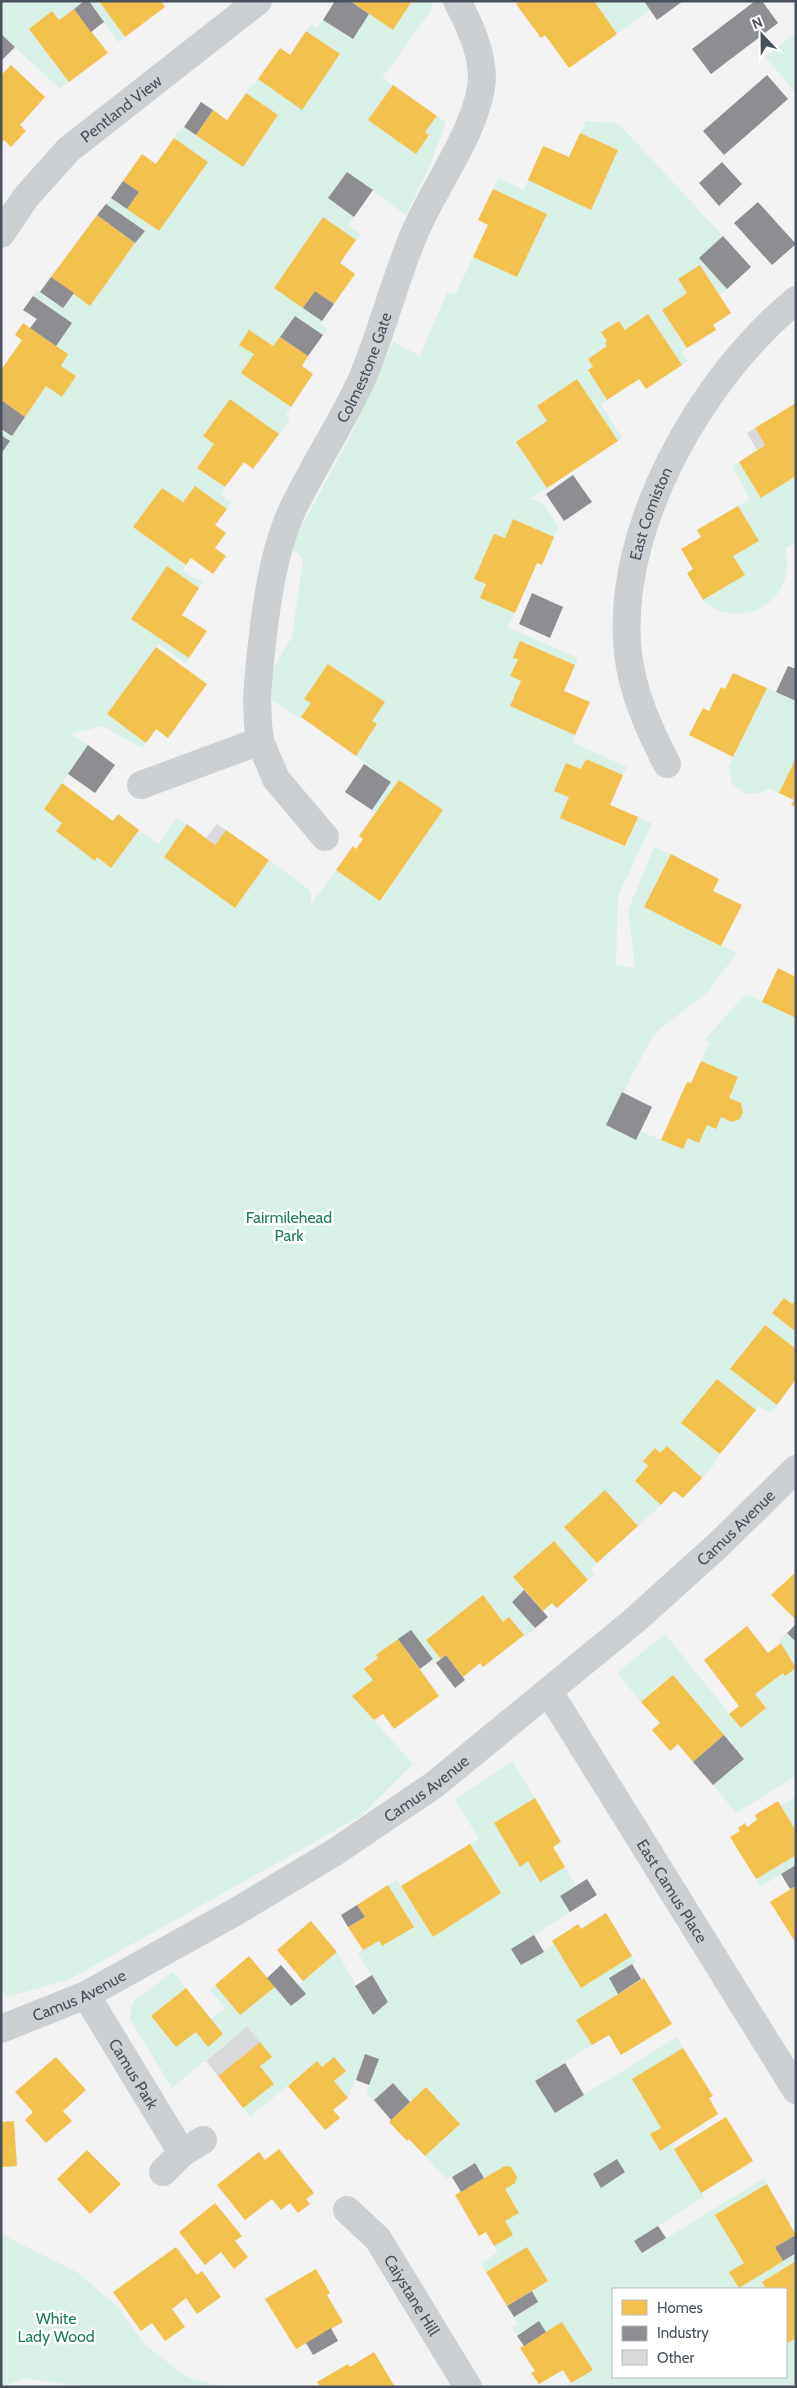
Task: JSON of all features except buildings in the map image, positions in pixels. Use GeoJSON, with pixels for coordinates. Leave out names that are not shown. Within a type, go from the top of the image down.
{"type":"FeatureCollection","features":[{"type":"Feature","properties":{"kind":"street","name":"Pentland View"},"geometry":{"type":"LineString","coordinates":[[1,234],[26,197],[68,150],[258,1]]}},
{"type":"Feature","properties":{"kind":"street","name":"Colmestone Gate"},"geometry":{"type":"LineString","coordinates":[[325,837],[276,779],[260,741],[256,714],[257,682],[270,583],[278,549],[290,515],[360,382],[375,347],[415,232],[475,109],[482,86],[480,63],[475,44],[457,1]]}},
{"type":"Feature","properties":{"kind":"street","name":"East Comiston"},"geometry":{"type":"LineString","coordinates":[[667,764],[647,725],[636,692],[628,655],[627,598],[638,541],[663,476],[699,413],[737,361],[770,324],[796,300]]}},
{"type":"Feature","properties":{"kind":"street"},"geometry":{"type":"LineString","coordinates":[[141,785],[260,741]]}},
{"type":"Feature","properties":{"kind":"street","name":"Camus Avenue"},"geometry":{"type":"LineString","coordinates":[[1,2029],[86,1995],[237,1910],[387,1818],[434,1785],[549,1692],[680,1580],[796,1469]]}},
{"type":"Feature","properties":{"kind":"street","name":"East Camus Place"},"geometry":{"type":"LineString","coordinates":[[549,1692],[796,2090]]}},
{"type":"Feature","properties":{"kind":"street","name":"Camus Park"},"geometry":{"type":"LineString","coordinates":[[86,1995],[193,2147],[162,2172]]}},
{"type":"Feature","properties":{"kind":"street","name":"Caiystane Hill"},"geometry":{"type":"LineString","coordinates":[[347,2210],[378,2239],[468,2387]]}},
{"type":"Feature","properties":{"kind":"green space"},"geometry":{"type":"Polygon","coordinates":[[[1,1],[84,1],[59,20],[52,11],[29,29],[69,82],[60,89],[1,34],[1,1]]]}},
{"type":"Feature","properties":{"kind":"green space"},"geometry":{"type":"Polygon","coordinates":[[[89,1],[99,1],[125,37],[118,42],[89,1]]]}},
{"type":"Feature","properties":{"kind":"green space","name":"Fairmilehead Park"},"geometry":{"type":"Polygon","coordinates":[[[412,1],[430,1],[433,8],[382,78],[393,85],[368,120],[416,153],[429,135],[425,132],[437,116],[446,122],[431,163],[406,215],[347,172],[328,198],[354,217],[348,225],[361,234],[356,240],[323,217],[274,287],[322,321],[320,324],[327,329],[323,335],[295,316],[273,346],[249,330],[240,345],[254,354],[241,373],[291,407],[286,415],[290,418],[279,434],[230,399],[203,435],[214,444],[197,467],[225,487],[221,494],[232,502],[227,509],[195,486],[183,502],[162,488],[133,527],[186,565],[183,570],[192,577],[204,581],[199,588],[167,566],[131,619],[189,658],[185,663],[158,644],[107,714],[146,743],[142,748],[103,726],[71,734],[88,745],[44,809],[62,823],[56,831],[95,861],[97,857],[111,868],[139,830],[158,844],[177,817],[187,824],[164,857],[235,908],[269,860],[311,891],[311,905],[336,870],[381,901],[443,810],[399,780],[376,813],[372,810],[391,782],[356,756],[377,725],[372,721],[384,702],[329,664],[304,699],[311,703],[300,719],[272,700],[272,670],[292,637],[303,560],[291,546],[350,437],[393,342],[420,356],[447,292],[455,295],[473,257],[517,277],[547,214],[493,189],[498,178],[523,190],[528,180],[591,209],[618,150],[580,133],[586,121],[618,123],[723,236],[699,258],[727,289],[720,295],[700,265],[687,293],[662,310],[687,348],[682,352],[688,361],[682,365],[648,314],[625,330],[619,321],[602,332],[607,341],[605,343],[607,346],[588,359],[593,367],[588,371],[607,400],[601,404],[622,438],[618,441],[577,379],[537,406],[547,421],[516,442],[547,488],[531,499],[543,504],[559,527],[554,537],[513,519],[505,538],[494,534],[474,579],[486,584],[480,598],[515,613],[507,627],[578,658],[575,665],[520,641],[514,658],[518,659],[510,676],[521,681],[511,706],[575,735],[572,742],[627,767],[623,775],[586,759],[581,769],[566,763],[554,790],[569,797],[560,818],[626,847],[638,817],[652,823],[618,896],[616,965],[635,968],[628,910],[654,847],[671,854],[644,907],[737,953],[706,994],[661,1028],[651,1039],[606,1125],[635,1140],[640,1131],[683,1149],[688,1138],[699,1143],[707,1125],[716,1129],[721,1117],[732,1122],[740,1119],[743,1111],[741,1103],[729,1098],[738,1077],[701,1061],[709,1043],[704,1040],[746,994],[796,1018],[796,1300],[792,1304],[784,1298],[772,1313],[796,1332],[796,1349],[765,1325],[731,1369],[777,1405],[770,1413],[760,1406],[756,1410],[717,1379],[682,1423],[720,1454],[713,1463],[714,1465],[702,1478],[667,1446],[660,1453],[655,1448],[643,1461],[648,1466],[635,1481],[661,1505],[638,1526],[605,1490],[564,1527],[597,1563],[591,1570],[595,1574],[588,1580],[554,1541],[513,1577],[524,1590],[512,1602],[535,1628],[525,1637],[509,1617],[503,1622],[483,1596],[426,1639],[441,1659],[436,1663],[411,1630],[376,1655],[378,1658],[364,1669],[373,1680],[352,1696],[413,1764],[361,1816],[68,1980],[6,1997],[1,1988],[1,454],[10,441],[1,435],[1,429],[12,436],[46,386],[62,397],[76,376],[61,366],[68,354],[56,346],[72,323],[33,296],[37,290],[63,308],[74,293],[90,305],[144,231],[106,204],[111,198],[159,231],[208,162],[174,138],[178,131],[180,132],[184,127],[243,167],[278,115],[246,93],[251,85],[253,86],[258,79],[302,109],[340,54],[306,31],[311,24],[317,28],[323,20],[353,39],[369,14],[393,30],[412,1]]]}},
{"type":"Feature","properties":{"kind":"green space"},"geometry":{"type":"Polygon","coordinates":[[[594,1],[644,1],[650,10],[617,34],[594,1]]]}},
{"type":"Feature","properties":{"kind":"green space"},"geometry":{"type":"Polygon","coordinates":[[[796,32],[796,93],[765,57],[796,32]]]}},
{"type":"Feature","properties":{"kind":"green space"},"geometry":{"type":"Polygon","coordinates":[[[739,462],[761,498],[796,476],[796,543],[785,548],[787,558],[786,575],[781,588],[773,599],[763,607],[752,612],[739,614],[714,609],[703,601],[744,575],[733,556],[758,541],[738,506],[750,499],[732,466],[739,462]]]}},
{"type":"Feature","properties":{"kind":"green space"},"geometry":{"type":"Polygon","coordinates":[[[767,688],[796,701],[796,758],[779,793],[769,788],[761,793],[746,794],[732,784],[729,767],[767,688]]]}},
{"type":"Feature","properties":{"kind":"green space"},"geometry":{"type":"Polygon","coordinates":[[[787,1633],[796,1642],[796,1666],[779,1640],[787,1633]]]}},
{"type":"Feature","properties":{"kind":"green space"},"geometry":{"type":"Polygon","coordinates":[[[665,1634],[741,1728],[766,1708],[755,1694],[783,1673],[785,1676],[796,1668],[796,1776],[736,1813],[713,1785],[744,1758],[673,1675],[641,1702],[617,1673],[665,1634]]]}},
{"type":"Feature","properties":{"kind":"green space"},"geometry":{"type":"Polygon","coordinates":[[[512,1761],[535,1798],[494,1824],[520,1866],[528,1861],[540,1881],[565,1867],[576,1886],[560,1896],[570,1912],[512,1949],[521,1965],[554,1945],[581,1988],[632,1956],[635,1962],[609,1978],[618,1994],[576,2020],[592,2045],[535,2081],[555,2113],[677,2037],[683,2048],[632,2080],[661,2128],[650,2134],[660,2151],[671,2144],[704,2197],[634,2241],[642,2253],[764,2178],[767,2184],[716,2215],[744,2263],[729,2272],[739,2287],[796,2253],[796,2261],[762,2282],[765,2288],[612,2288],[612,2378],[787,2378],[787,2343],[796,2338],[796,2387],[566,2387],[593,2370],[562,2322],[546,2332],[539,2321],[517,2336],[512,2327],[518,2324],[514,2317],[538,2302],[532,2291],[548,2281],[527,2247],[486,2272],[481,2263],[498,2252],[494,2246],[505,2221],[519,2212],[505,2189],[515,2183],[517,2177],[511,2167],[505,2166],[484,2178],[475,2163],[447,2180],[425,2156],[460,2124],[426,2087],[410,2102],[393,2083],[374,2100],[366,2093],[378,2059],[366,2054],[348,2098],[334,2081],[346,2071],[334,2058],[322,2067],[317,2061],[250,2117],[243,2108],[274,2084],[260,2066],[272,2057],[247,2026],[172,2088],[130,2019],[132,2005],[135,2000],[173,1972],[186,1988],[151,2017],[176,2047],[196,2032],[208,2047],[223,2034],[211,2019],[225,2008],[209,1989],[215,1985],[240,2015],[275,1987],[292,2006],[305,1994],[298,1985],[337,1952],[373,2015],[388,2001],[358,1953],[379,1941],[383,1946],[414,1926],[388,1885],[397,1880],[433,1937],[501,1893],[470,1844],[479,1839],[455,1800],[512,1761]]]}},
{"type":"Feature","properties":{"kind":"green space"},"geometry":{"type":"Polygon","coordinates":[[[796,1796],[796,1831],[781,1806],[796,1796]]]}},
{"type":"Feature","properties":{"kind":"green space"},"geometry":{"type":"Polygon","coordinates":[[[796,1855],[796,1865],[760,1887],[756,1879],[796,1855]]]}},
{"type":"Feature","properties":{"kind":"green space","name":"White Lady Wood"},"geometry":{"type":"Polygon","coordinates":[[[1,2234],[77,2272],[119,2308],[144,2344],[187,2377],[224,2387],[84,2387],[26,2378],[1,2387],[1,2234]]]}}]}
